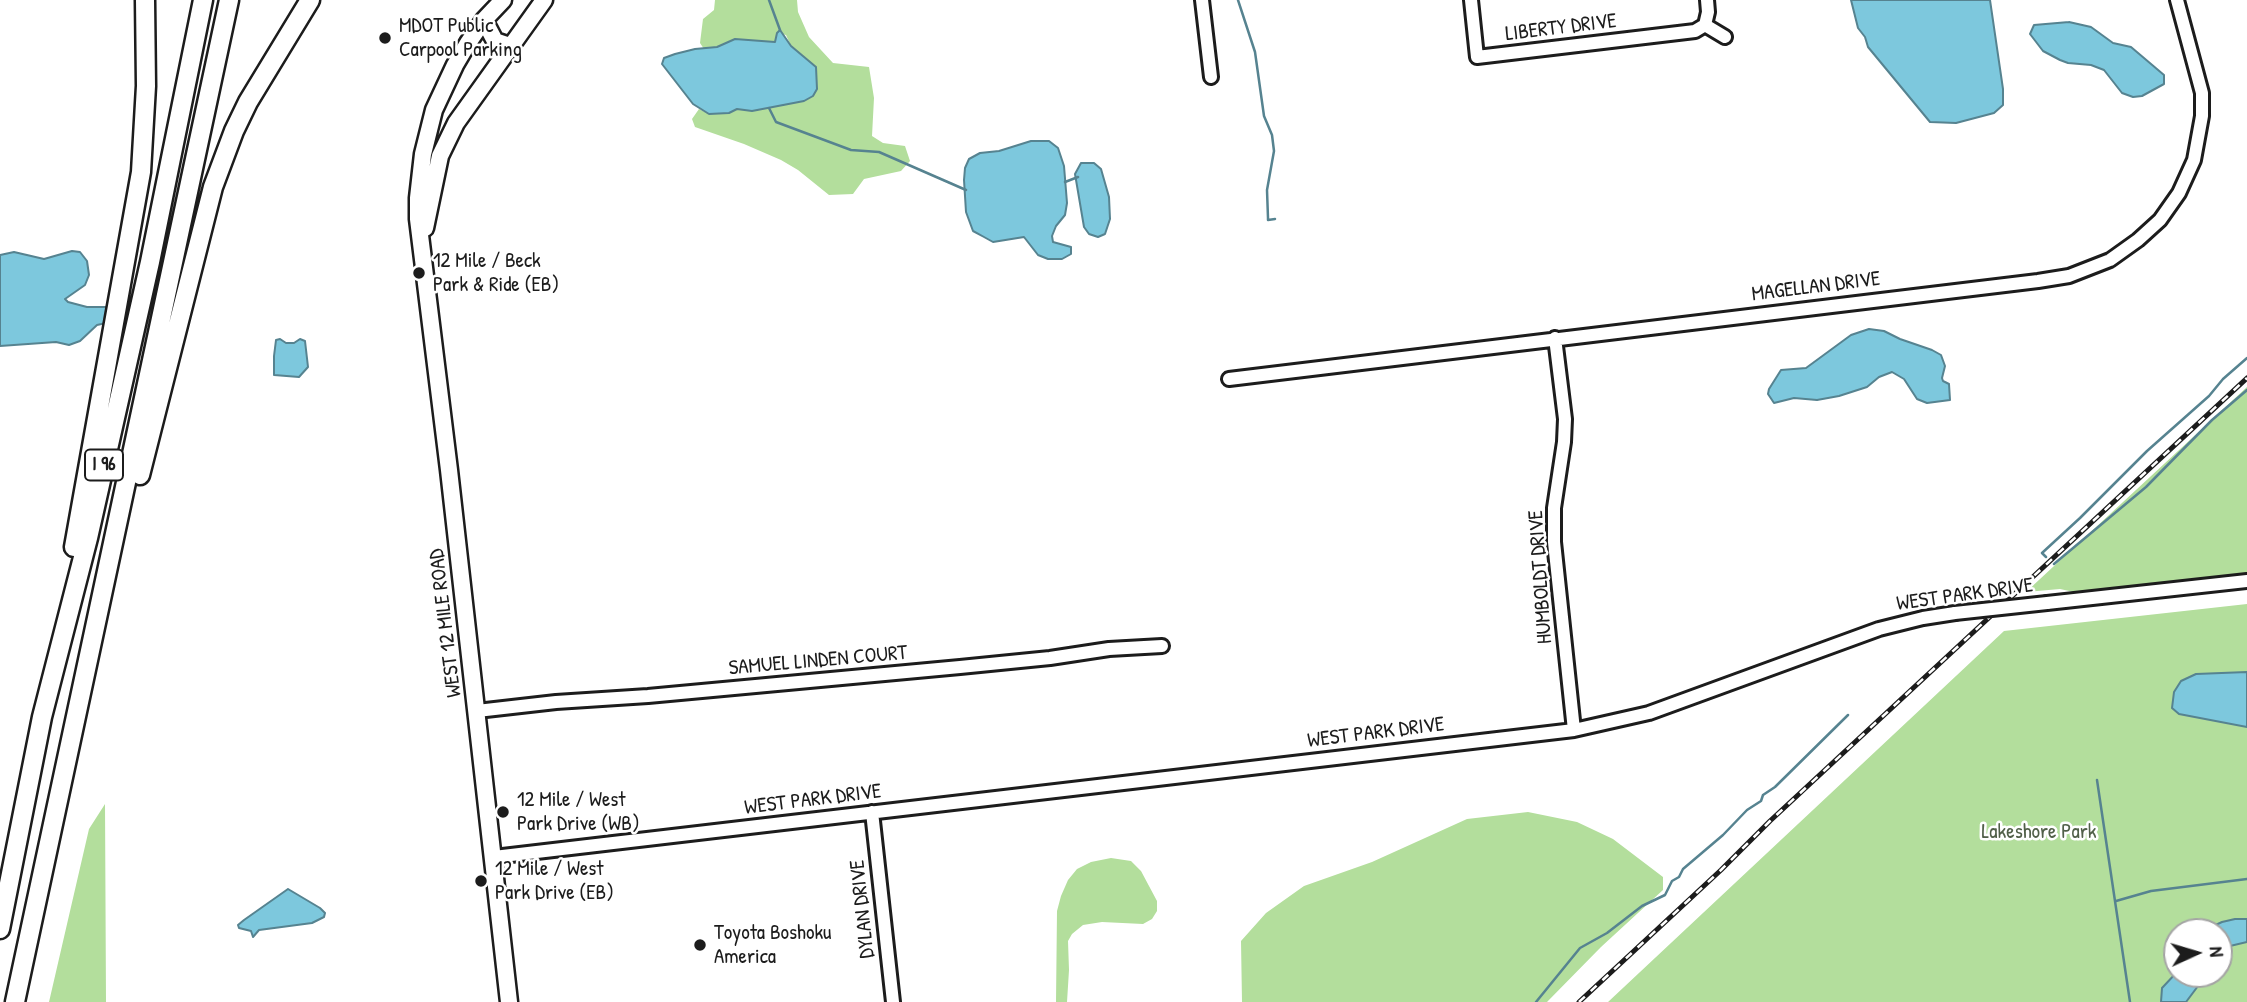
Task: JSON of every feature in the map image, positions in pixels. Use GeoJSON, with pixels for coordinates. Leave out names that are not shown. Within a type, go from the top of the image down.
{"type":"FeatureCollection","features":[{"type":"Feature","properties":{"kind":"highway"},"geometry":{"type":"LineString","coordinates":[[43,717],[141,172],[146,86],[145,0]]}},
{"type":"Feature","properties":{"kind":"highway","name":"I 96"},"geometry":{"type":"LineString","coordinates":[[0,929],[43,717],[88,538],[150,262],[203,0]]}},
{"type":"Feature","properties":{"kind":"highway","name":"I 96"},"geometry":{"type":"LineString","coordinates":[[15,1002],[229,0]]}},
{"type":"Feature","properties":{"kind":"highway"},"geometry":{"type":"LineString","coordinates":[[110,564],[129,520],[218,176],[248,102],[310,0]]}},
{"type":"Feature","properties":{"kind":"main road","name":"WEST 12 MILE ROAD"},"geometry":{"type":"LineString","coordinates":[[503,0],[484,20],[455,65],[435,110],[423,154],[418,219],[509,1002]]}},
{"type":"Feature","properties":{"kind":"main road","name":"WEST 12 MILE ROAD"},"geometry":{"type":"LineString","coordinates":[[422,240],[440,156],[456,123],[544,0]]}},
{"type":"Feature","properties":{"kind":"main road"},"geometry":{"type":"LineString","coordinates":[[484,20],[495,41],[510,46]]}},
{"type":"Feature","properties":{"kind":"main road"},"geometry":{"type":"LineString","coordinates":[[435,110],[445,111],[456,123]]}},
{"type":"Feature","properties":{"kind":"street"},"geometry":{"type":"LineString","coordinates":[[1202,0],[1211,77]]}},
{"type":"Feature","properties":{"kind":"street","name":"LIBERTY DRIVE"},"geometry":{"type":"LineString","coordinates":[[1471,0],[1477,57],[1695,32],[1705,25]]}},
{"type":"Feature","properties":{"kind":"street"},"geometry":{"type":"LineString","coordinates":[[1707,0],[1705,25],[1725,37]]}},
{"type":"Feature","properties":{"kind":"street","name":"MAGELLAN DRIVE"},"geometry":{"type":"LineString","coordinates":[[1229,379],[2038,281],[2069,275],[2110,260],[2160,220],[2179,193],[2194,160],[2203,93],[2177,0]]}},
{"type":"Feature","properties":{"kind":"street","name":"HUMBOLDT DRIVE"},"geometry":{"type":"LineString","coordinates":[[1555,338],[1564,442],[1554,508],[1554,542],[1574,730]]}},
{"type":"Feature","properties":{"kind":"street","name":"WEST PARK DRIVE"},"geometry":{"type":"LineString","coordinates":[[494,856],[1574,730],[1660,709],[1867,632],[1914,620],[1955,613],[2247,581]]}},
{"type":"Feature","properties":{"kind":"street","name":"SAMUEL LINDEN COURT"},"geometry":{"type":"LineString","coordinates":[[477,711],[1162,646]]}},
{"type":"Feature","properties":{"kind":"street","name":"DYLAN DRIVE"},"geometry":{"type":"LineString","coordinates":[[872,812],[893,1002]]}},
{"type":"Feature","properties":{"kind":"green space"},"geometry":{"type":"Polygon","coordinates":[[[715,0],[797,0],[798,12],[809,37],[833,63],[869,67],[874,98],[872,136],[883,143],[905,146],[910,161],[901,171],[864,179],[853,194],[829,195],[781,160],[695,127],[692,119],[699,109],[709,114],[729,113],[737,109],[752,111],[804,101],[817,82],[816,67],[791,46],[786,35],[777,33],[775,42],[771,43],[739,40],[704,49],[700,43],[703,19],[714,10],[715,0]]]}},
{"type":"Feature","properties":{"kind":"green space"},"geometry":{"type":"Polygon","coordinates":[[[2247,387],[2247,575],[2074,592],[2060,589],[2026,592],[2247,387]]]}},
{"type":"Feature","properties":{"kind":"green space","name":"Lakeshore Park"},"geometry":{"type":"Polygon","coordinates":[[[2247,604],[2247,1002],[1608,1002],[2004,631],[2247,604]]]}},
{"type":"Feature","properties":{"kind":"green space"},"geometry":{"type":"Polygon","coordinates":[[[105,804],[106,1002],[49,1002],[89,829],[105,804]]]}},
{"type":"Feature","properties":{"kind":"green space"},"geometry":{"type":"Polygon","coordinates":[[[1528,812],[1577,822],[1613,839],[1663,877],[1663,890],[1547,1002],[1242,1002],[1241,941],[1266,913],[1304,886],[1372,862],[1467,819],[1528,812]]]}},
{"type":"Feature","properties":{"kind":"green space"},"geometry":{"type":"Polygon","coordinates":[[[1111,858],[1131,861],[1141,871],[1157,901],[1157,911],[1152,919],[1143,924],[1102,922],[1083,925],[1072,934],[1068,941],[1067,1002],[1056,1002],[1057,911],[1061,896],[1068,880],[1077,869],[1091,862],[1111,858]]]}},
{"type":"Feature","properties":{"kind":"water"},"geometry":{"type":"Polygon","coordinates":[[[1851,0],[1990,0],[2003,105],[1994,113],[1956,123],[1930,122],[1868,47],[1858,28],[1851,0]]]}},
{"type":"Feature","properties":{"kind":"water"},"geometry":{"type":"Polygon","coordinates":[[[2069,22],[2091,27],[2113,43],[2131,47],[2164,75],[2164,84],[2142,96],[2133,97],[2122,93],[2104,70],[2060,60],[2043,51],[2030,34],[2034,25],[2069,22]]]}},
{"type":"Feature","properties":{"kind":"water"},"geometry":{"type":"Polygon","coordinates":[[[780,30],[791,46],[816,67],[817,89],[813,96],[804,101],[752,111],[737,109],[729,113],[709,114],[693,104],[662,64],[664,58],[675,54],[717,47],[735,39],[775,42],[780,30]]]}},
{"type":"Feature","properties":{"kind":"water"},"geometry":{"type":"Polygon","coordinates":[[[1031,141],[1049,141],[1058,148],[1064,166],[1067,203],[1065,215],[1052,236],[1053,242],[1071,247],[1071,254],[1062,259],[1048,259],[1038,255],[1024,237],[993,242],[973,231],[966,212],[964,180],[969,159],[980,153],[999,151],[1031,141]]]}},
{"type":"Feature","properties":{"kind":"water"},"geometry":{"type":"Polygon","coordinates":[[[1081,163],[1094,163],[1101,169],[1109,197],[1110,219],[1105,234],[1098,237],[1089,234],[1084,227],[1075,174],[1081,163]]]}},
{"type":"Feature","properties":{"kind":"water"},"geometry":{"type":"Polygon","coordinates":[[[72,251],[80,252],[87,261],[89,275],[85,285],[65,299],[87,307],[108,307],[110,309],[106,323],[97,325],[80,341],[69,345],[56,342],[0,346],[0,255],[14,252],[44,259],[72,251]]]}},
{"type":"Feature","properties":{"kind":"water"},"geometry":{"type":"Polygon","coordinates":[[[1869,329],[1884,331],[1941,355],[1945,366],[1942,378],[1949,384],[1950,400],[1927,403],[1917,399],[1904,379],[1892,372],[1879,377],[1867,387],[1839,396],[1817,400],[1794,398],[1774,403],[1768,394],[1769,389],[1781,370],[1806,368],[1851,335],[1869,329]]]}},
{"type":"Feature","properties":{"kind":"water"},"geometry":{"type":"Polygon","coordinates":[[[280,339],[286,343],[294,343],[300,339],[305,341],[308,367],[299,377],[274,375],[276,340],[280,339]]]}},
{"type":"Feature","properties":{"kind":"water"},"geometry":{"type":"Polygon","coordinates":[[[2247,672],[2247,727],[2179,714],[2172,708],[2174,692],[2181,681],[2196,674],[2247,672]]]}},
{"type":"Feature","properties":{"kind":"water"},"geometry":{"type":"Polygon","coordinates":[[[288,889],[320,908],[325,913],[324,917],[312,923],[259,930],[253,937],[251,931],[239,928],[238,925],[244,920],[288,889]]]}},
{"type":"Feature","properties":{"kind":"water"},"geometry":{"type":"Polygon","coordinates":[[[2233,919],[2247,919],[2247,942],[2233,945],[2233,919]]]}},
{"type":"Feature","properties":{"kind":"water"},"geometry":{"type":"Polygon","coordinates":[[[2162,988],[2196,988],[2186,1002],[2161,1002],[2162,988]]]}},
{"type":"Feature","properties":{"kind":"waterway"},"geometry":{"type":"LineString","coordinates":[[769,0],[780,30]]}},
{"type":"Feature","properties":{"kind":"waterway"},"geometry":{"type":"LineString","coordinates":[[1238,0],[1255,52],[1264,116],[1272,135],[1274,151],[1267,190],[1268,220],[1275,219]]}},
{"type":"Feature","properties":{"kind":"waterway"},"geometry":{"type":"LineString","coordinates":[[769,108],[776,122],[851,150],[879,152],[966,190]]}},
{"type":"Feature","properties":{"kind":"waterway"},"geometry":{"type":"LineString","coordinates":[[1065,182],[1078,177]]}},
{"type":"Feature","properties":{"kind":"waterway"},"geometry":{"type":"LineString","coordinates":[[2046,557],[2042,553],[2247,358]]}},
{"type":"Feature","properties":{"kind":"waterway"},"geometry":{"type":"LineString","coordinates":[[2054,564],[2146,487],[2212,420],[2247,390]]}},
{"type":"Feature","properties":{"kind":"waterway"},"geometry":{"type":"LineString","coordinates":[[1536,1002],[1580,948],[1607,933],[1642,906],[1665,895],[1672,881],[1679,877],[1683,869],[1723,835],[1747,810],[1761,801],[1763,795],[1775,787],[1848,715]]}},
{"type":"Feature","properties":{"kind":"waterway"},"geometry":{"type":"LineString","coordinates":[[2097,780],[2130,1002]]}},
{"type":"Feature","properties":{"kind":"waterway"},"geometry":{"type":"LineString","coordinates":[[2116,901],[2151,891],[2247,879]]}},
{"type":"Feature","properties":{"kind":"railway"},"geometry":{"type":"LineString","coordinates":[[1579,1002],[2247,378]]}},
{"type":"Feature","properties":{"kind":"place","name":"MDOT Public Carpool Parking"},"geometry":{"type":"Point","coordinates":[385,38]}},
{"type":"Feature","properties":{"kind":"place","name":"12 Mile / Beck Park & Ride (EB)"},"geometry":{"type":"Point","coordinates":[419,273]}},
{"type":"Feature","properties":{"kind":"place","name":"12 Mile / West Park Drive (WB)"},"geometry":{"type":"Point","coordinates":[503,812]}},
{"type":"Feature","properties":{"kind":"place","name":"12 Mile / West Park Drive (EB)"},"geometry":{"type":"Point","coordinates":[481,881]}},
{"type":"Feature","properties":{"kind":"place","name":"Toyota Boshoku America"},"geometry":{"type":"Point","coordinates":[700,945]}}]}
